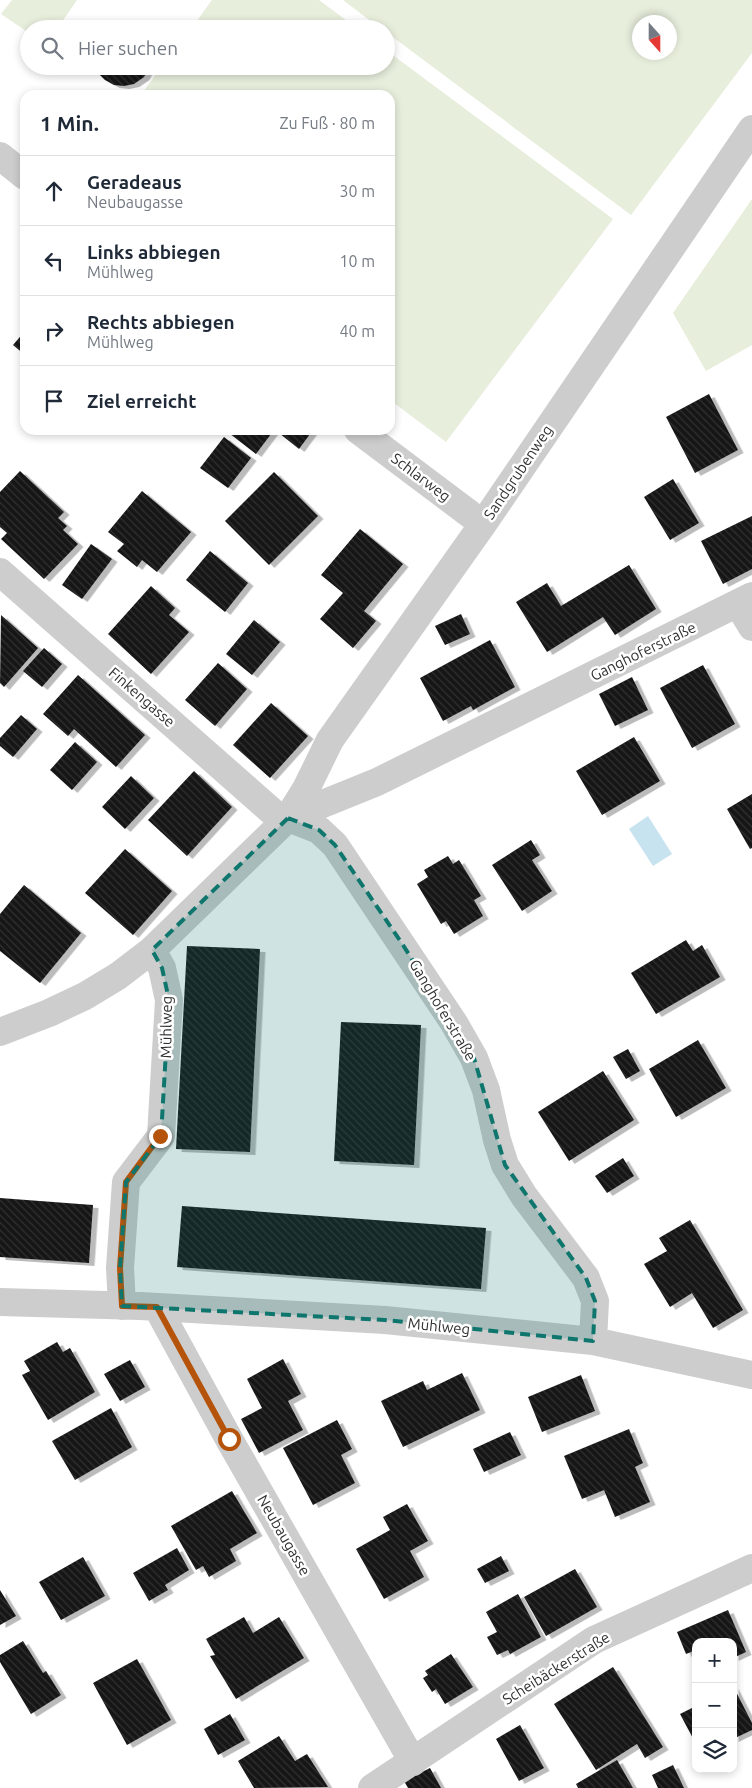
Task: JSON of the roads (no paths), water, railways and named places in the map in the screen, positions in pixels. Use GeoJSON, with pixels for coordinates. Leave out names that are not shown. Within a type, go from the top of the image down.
{"type":"FeatureCollection","features":[{"type":"Feature","properties":{"kind":"street","name":"Sandgrubenweg"},"geometry":{"type":"LineString","coordinates":[[286,820],[306,790],[330,740],[483,524],[752,129]]}},
{"type":"Feature","properties":{"kind":"street"},"geometry":{"type":"LineString","coordinates":[[0,156],[20,172]]}},
{"type":"Feature","properties":{"kind":"street","name":"Schlarweg"},"geometry":{"type":"LineString","coordinates":[[365,435],[483,524]]}},
{"type":"Feature","properties":{"kind":"street","name":"Finkengasse"},"geometry":{"type":"LineString","coordinates":[[0,572],[286,820]]}},
{"type":"Feature","properties":{"kind":"street","name":"Ganghoferstraße"},"geometry":{"type":"LineString","coordinates":[[0,1032],[49,1013],[85,996],[118,976],[152,950],[286,820],[377,782],[748,609]]}},
{"type":"Feature","properties":{"kind":"street","name":"Ganghoferstraße"},"geometry":{"type":"LineString","coordinates":[[286,820],[319,830],[335,845],[454,1023],[474,1058],[486,1090],[497,1140],[505,1165],[524,1196],[586,1278],[595,1302],[593,1341]]}},
{"type":"Feature","properties":{"kind":"street","name":"Mühlweg"},"geometry":{"type":"LineString","coordinates":[[122,1306],[120,1268],[126,1182],[160,1136],[169,1000],[162,968],[152,950]]}},
{"type":"Feature","properties":{"kind":"street","name":"Mühlweg"},"geometry":{"type":"LineString","coordinates":[[0,1302],[157,1307],[385,1320],[593,1341],[752,1375]]}},
{"type":"Feature","properties":{"kind":"street","name":"Neubaugasse"},"geometry":{"type":"LineString","coordinates":[[157,1307],[229,1439],[413,1762]]}},
{"type":"Feature","properties":{"kind":"street","name":"Scheibäckerstraße"},"geometry":{"type":"LineString","coordinates":[[372,1788],[594,1640],[752,1568]]}},
{"type":"Feature","properties":{"kind":"water"},"geometry":{"type":"Polygon","coordinates":[[[648,816],[672,854],[653,866],[629,829],[648,816]]]}}]}
